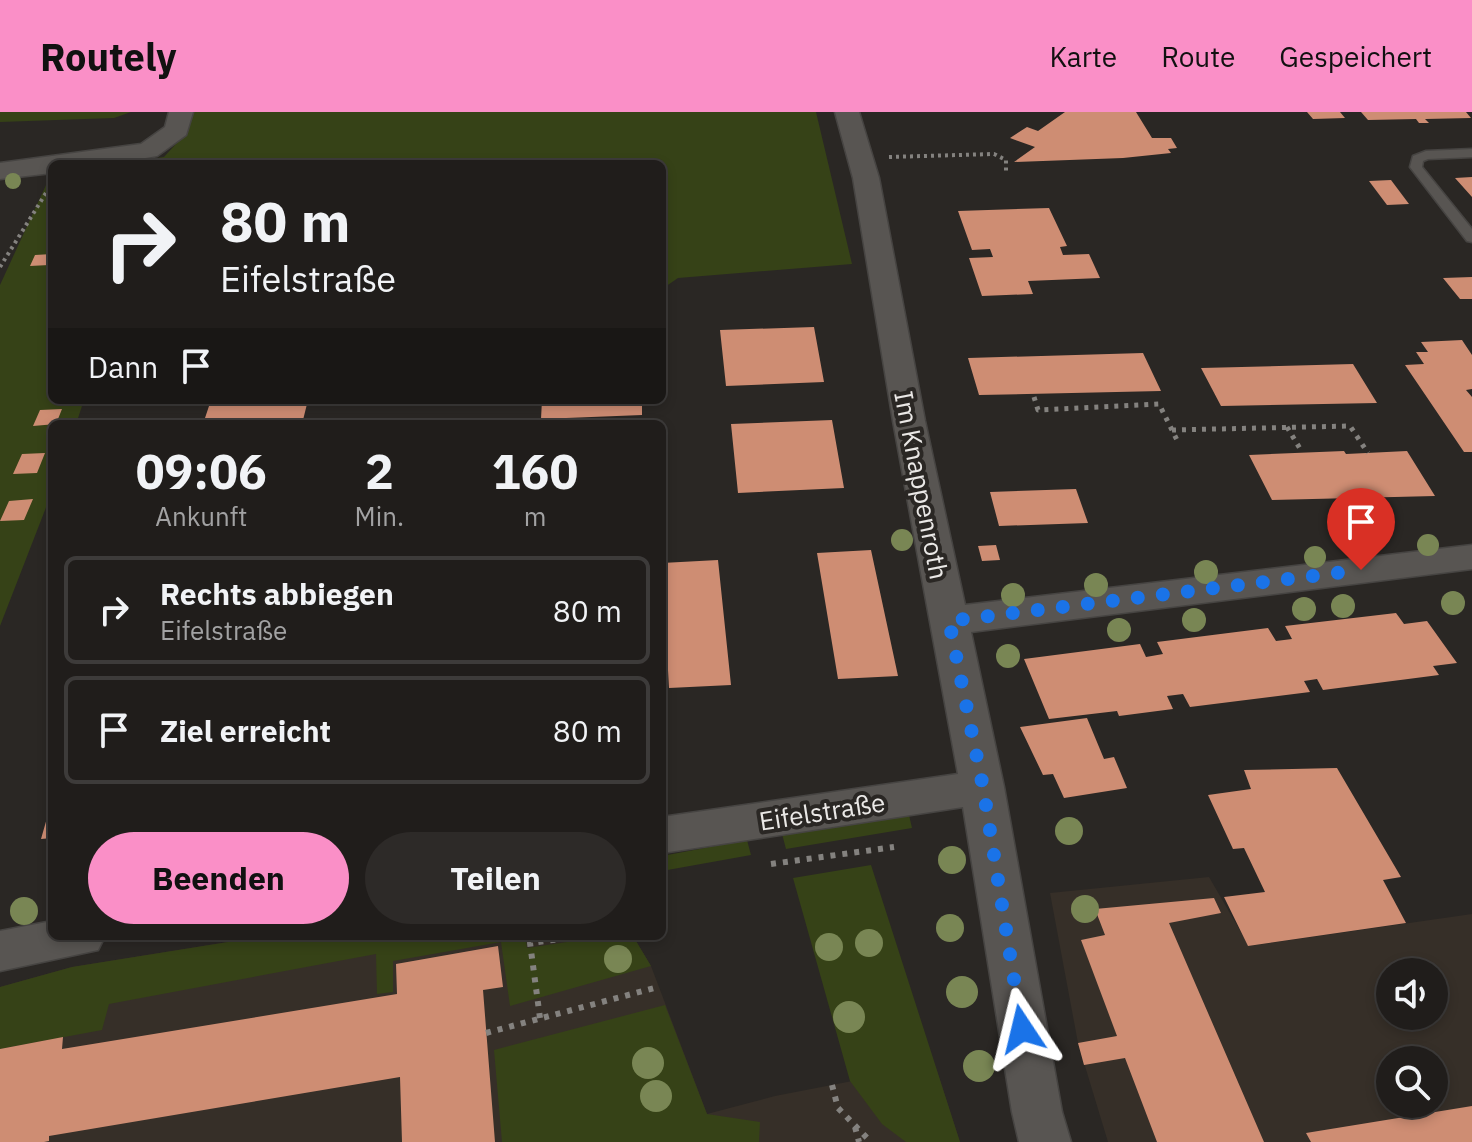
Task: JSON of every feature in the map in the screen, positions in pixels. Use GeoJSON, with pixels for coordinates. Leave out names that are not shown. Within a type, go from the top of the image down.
{"type":"FeatureCollection","features":[{"type":"Feature","properties":{"kind":"street"},"geometry":{"type":"LineString","coordinates":[[84,160],[148,151],[177,130],[181,112]]}},
{"type":"Feature","properties":{"kind":"street","name":"Im Knappenroth"},"geometry":{"type":"LineString","coordinates":[[847,112],[860,159],[983,787],[1018,1002],[1045,1142]]}},
{"type":"Feature","properties":{"kind":"street"},"geometry":{"type":"LineString","coordinates":[[0,171],[48,165]]}},
{"type":"Feature","properties":{"kind":"street"},"geometry":{"type":"LineString","coordinates":[[949,621],[1472,557]]}},
{"type":"Feature","properties":{"kind":"street","name":"Eifelstraße"},"geometry":{"type":"LineString","coordinates":[[666,834],[983,787]]}},
{"type":"Feature","properties":{"kind":"street"},"geometry":{"type":"LineString","coordinates":[[0,951],[60,940]]}},
{"type":"Feature","properties":{"kind":"lane"},"geometry":{"type":"LineString","coordinates":[[1472,153],[1426,155],[1417,159],[1416,167],[1472,238]]}},
{"type":"Feature","properties":{"kind":"path"},"geometry":{"type":"LineString","coordinates":[[860,159],[994,154],[1006,160],[1006,173]]}},
{"type":"Feature","properties":{"kind":"path"},"geometry":{"type":"LineString","coordinates":[[0,267],[11,245],[43,200]]}},
{"type":"Feature","properties":{"kind":"path"},"geometry":{"type":"LineString","coordinates":[[1034,397],[1038,410],[1159,404],[1178,442]]}},
{"type":"Feature","properties":{"kind":"path"},"geometry":{"type":"LineString","coordinates":[[1172,430],[1350,426],[1368,453]]}},
{"type":"Feature","properties":{"kind":"path"},"geometry":{"type":"LineString","coordinates":[[1287,427],[1302,452]]}},
{"type":"Feature","properties":{"kind":"path"},"geometry":{"type":"LineString","coordinates":[[771,864],[894,847]]}},
{"type":"Feature","properties":{"kind":"path"},"geometry":{"type":"LineString","coordinates":[[540,1018],[530,943],[553,940]]}},
{"type":"Feature","properties":{"kind":"path"},"geometry":{"type":"LineString","coordinates":[[486,1033],[658,987]]}},
{"type":"Feature","properties":{"kind":"path"},"geometry":{"type":"LineString","coordinates":[[832,1085],[838,1108],[871,1142]]}},
{"type":"Feature","properties":{"kind":"path"},"geometry":{"type":"LineString","coordinates":[[855,1126],[859,1142]]}},
{"type":"Feature","properties":{"kind":"shaded area"},"geometry":{"type":"Polygon","coordinates":[[[1209,877],[1249,946],[1472,914],[1472,1142],[1108,1142],[1078,1043],[1050,893],[1209,877]]]}},
{"type":"Feature","properties":{"kind":"shaded area"},"geometry":{"type":"Polygon","coordinates":[[[241,940],[635,940],[651,966],[707,1114],[775,1096],[935,1065],[960,1142],[0,1142],[0,987],[72,967],[241,940]]]}},
{"type":"Feature","properties":{"kind":"green space"},"geometry":{"type":"Polygon","coordinates":[[[0,112],[131,112],[114,118],[0,122],[0,112]]]}},
{"type":"Feature","properties":{"kind":"green space"},"geometry":{"type":"Polygon","coordinates":[[[193,112],[816,112],[852,264],[678,278],[666,286],[666,160],[143,160],[164,157],[185,134],[193,112]]]}},
{"type":"Feature","properties":{"kind":"green space"},"geometry":{"type":"Polygon","coordinates":[[[48,181],[48,404],[83,404],[77,420],[48,420],[48,502],[0,626],[0,285],[48,181]]]}},
{"type":"Feature","properties":{"kind":"green space"},"geometry":{"type":"Polygon","coordinates":[[[909,815],[912,828],[786,849],[782,834],[909,815]]]}},
{"type":"Feature","properties":{"kind":"green space"},"geometry":{"type":"Polygon","coordinates":[[[747,840],[751,855],[666,870],[666,855],[747,840]]]}},
{"type":"Feature","properties":{"kind":"green space"},"geometry":{"type":"Polygon","coordinates":[[[871,865],[960,1142],[906,1142],[882,1124],[850,1081],[793,878],[871,865]]]}},
{"type":"Feature","properties":{"kind":"green space"},"geometry":{"type":"Polygon","coordinates":[[[241,940],[533,940],[526,941],[527,948],[580,940],[635,940],[651,966],[510,1006],[501,942],[393,961],[393,992],[377,994],[376,954],[109,1004],[102,1030],[0,1049],[0,987],[72,967],[241,940]]]}},
{"type":"Feature","properties":{"kind":"green space"},"geometry":{"type":"Polygon","coordinates":[[[665,1005],[707,1114],[760,1122],[759,1142],[502,1142],[494,1050],[665,1005]]]}},
{"type":"Feature","properties":{"kind":"building"},"geometry":{"type":"Polygon","coordinates":[[[1065,112],[1136,112],[1152,138],[1171,138],[1177,148],[1168,149],[1171,153],[1123,158],[1014,162],[1035,147],[1010,138],[1027,127],[1038,131],[1065,112]]]}},
{"type":"Feature","properties":{"kind":"building"},"geometry":{"type":"Polygon","coordinates":[[[1307,112],[1340,112],[1345,118],[1313,119],[1307,112]]]}},
{"type":"Feature","properties":{"kind":"building"},"geometry":{"type":"Polygon","coordinates":[[[1361,112],[1466,112],[1471,118],[1425,119],[1429,123],[1419,123],[1416,119],[1368,120],[1361,112]]]}},
{"type":"Feature","properties":{"kind":"building"},"geometry":{"type":"Polygon","coordinates":[[[1472,177],[1472,197],[1455,178],[1472,177]]]}},
{"type":"Feature","properties":{"kind":"building"},"geometry":{"type":"Polygon","coordinates":[[[1391,180],[1409,204],[1387,205],[1369,181],[1391,180]]]}},
{"type":"Feature","properties":{"kind":"building"},"geometry":{"type":"Polygon","coordinates":[[[1049,208],[1067,246],[1060,247],[1063,255],[1089,254],[1100,278],[1028,281],[1033,294],[982,296],[969,258],[993,257],[990,249],[972,250],[958,211],[1049,208]]]}},
{"type":"Feature","properties":{"kind":"building"},"geometry":{"type":"Polygon","coordinates":[[[48,254],[48,265],[30,266],[35,255],[48,254]]]}},
{"type":"Feature","properties":{"kind":"building"},"geometry":{"type":"Polygon","coordinates":[[[1472,277],[1472,299],[1460,299],[1443,278],[1472,277]]]}},
{"type":"Feature","properties":{"kind":"building"},"geometry":{"type":"Polygon","coordinates":[[[814,327],[824,382],[726,386],[720,330],[814,327]]]}},
{"type":"Feature","properties":{"kind":"building"},"geometry":{"type":"Polygon","coordinates":[[[1462,340],[1472,355],[1472,389],[1466,390],[1472,397],[1472,452],[1464,452],[1405,365],[1424,364],[1416,352],[1428,352],[1421,342],[1462,340]]]}},
{"type":"Feature","properties":{"kind":"building"},"geometry":{"type":"Polygon","coordinates":[[[1143,353],[1161,391],[979,395],[968,358],[1143,353]]]}},
{"type":"Feature","properties":{"kind":"building"},"geometry":{"type":"Polygon","coordinates":[[[1353,364],[1377,403],[1221,406],[1201,368],[1353,364]]]}},
{"type":"Feature","properties":{"kind":"building"},"geometry":{"type":"Polygon","coordinates":[[[210,404],[307,404],[303,420],[204,420],[210,404]]]}},
{"type":"Feature","properties":{"kind":"building"},"geometry":{"type":"Polygon","coordinates":[[[542,404],[642,404],[642,415],[541,419],[542,404]]]}},
{"type":"Feature","properties":{"kind":"building"},"geometry":{"type":"Polygon","coordinates":[[[62,409],[58,420],[33,426],[40,410],[62,409]]]}},
{"type":"Feature","properties":{"kind":"building"},"geometry":{"type":"Polygon","coordinates":[[[832,420],[844,488],[738,493],[731,424],[832,420]]]}},
{"type":"Feature","properties":{"kind":"building"},"geometry":{"type":"Polygon","coordinates":[[[1344,451],[1346,454],[1407,451],[1435,496],[1272,500],[1249,455],[1344,451]]]}},
{"type":"Feature","properties":{"kind":"building"},"geometry":{"type":"Polygon","coordinates":[[[45,453],[37,473],[13,474],[22,454],[45,453]]]}},
{"type":"Feature","properties":{"kind":"building"},"geometry":{"type":"Polygon","coordinates":[[[1076,489],[1088,523],[999,526],[990,492],[1076,489]]]}},
{"type":"Feature","properties":{"kind":"building"},"geometry":{"type":"Polygon","coordinates":[[[33,499],[24,520],[0,521],[9,501],[33,499]]]}},
{"type":"Feature","properties":{"kind":"building"},"geometry":{"type":"Polygon","coordinates":[[[996,545],[1000,560],[982,561],[978,546],[996,545]]]}},
{"type":"Feature","properties":{"kind":"building"},"geometry":{"type":"Polygon","coordinates":[[[871,550],[898,676],[838,679],[817,553],[871,550]]]}},
{"type":"Feature","properties":{"kind":"building"},"geometry":{"type":"Polygon","coordinates":[[[718,560],[731,685],[669,688],[666,563],[718,560]]]}},
{"type":"Feature","properties":{"kind":"building"},"geometry":{"type":"Polygon","coordinates":[[[1396,613],[1404,624],[1427,621],[1457,663],[1433,666],[1439,675],[1323,690],[1317,679],[1304,681],[1310,692],[1190,707],[1183,694],[1167,696],[1173,709],[1119,716],[1117,711],[1049,719],[1024,659],[1140,644],[1146,657],[1163,654],[1157,642],[1268,628],[1276,641],[1292,639],[1285,626],[1396,613]]]}},
{"type":"Feature","properties":{"kind":"building"},"geometry":{"type":"Polygon","coordinates":[[[1087,718],[1104,759],[1114,757],[1127,788],[1064,798],[1053,774],[1043,775],[1020,727],[1087,718]]]}},
{"type":"Feature","properties":{"kind":"building"},"geometry":{"type":"Polygon","coordinates":[[[1337,768],[1401,877],[1383,880],[1406,923],[1248,946],[1224,897],[1265,892],[1244,848],[1233,849],[1208,795],[1251,789],[1244,770],[1337,768]]]}},
{"type":"Feature","properties":{"kind":"building"},"geometry":{"type":"Polygon","coordinates":[[[48,814],[48,838],[41,839],[48,814]]]}},
{"type":"Feature","properties":{"kind":"building"},"geometry":{"type":"Polygon","coordinates":[[[1214,898],[1221,913],[1169,923],[1264,1142],[1157,1142],[1125,1058],[1084,1065],[1078,1043],[1117,1036],[1081,940],[1105,935],[1095,909],[1214,898]]]}},
{"type":"Feature","properties":{"kind":"building"},"geometry":{"type":"Polygon","coordinates":[[[498,946],[503,987],[483,990],[495,1142],[402,1142],[400,1077],[49,1136],[49,1141],[44,1142],[0,1142],[0,1049],[63,1037],[62,1049],[397,994],[396,964],[498,946]]]}},
{"type":"Feature","properties":{"kind":"building"},"geometry":{"type":"Polygon","coordinates":[[[1472,1106],[1472,1142],[1311,1142],[1306,1133],[1398,1118],[1448,1118],[1448,1110],[1472,1106]]]}},
{"type":"Feature","properties":{"kind":"route"},"geometry":{"type":"LineString","coordinates":[[1022,1029],[983,787],[949,621],[1361,570]]}}]}
